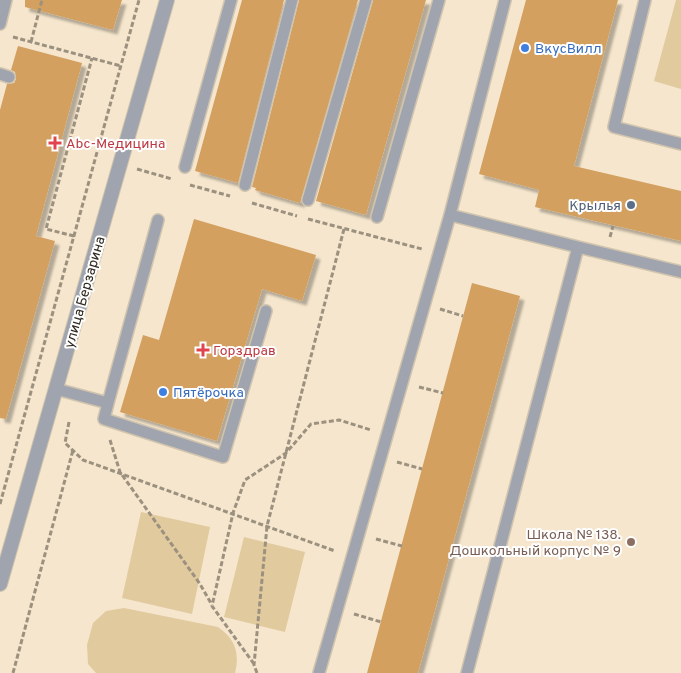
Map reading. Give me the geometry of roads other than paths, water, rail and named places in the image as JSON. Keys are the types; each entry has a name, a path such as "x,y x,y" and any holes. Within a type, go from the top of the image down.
{"street":[{"name":"улица Берзарина","path":"0,584 167,0"}],"lane":[{"path":"0,21 6,0"},
{"path":"185,168 231,0"},
{"path":"245,185 292,0"},
{"path":"308,200 366,0"},
{"path":"377,217 439,0"},
{"path":"319,673 450,215 505,0"},
{"path":"645,0 614,127 681,144"},
{"path":"450,215 681,272"},
{"path":"158,220 104,418 223,457 266,311"},
{"path":"467,673 578,247"},
{"path":"56,389 108,403"}],"place":[{"name":"ВкусВилл","path":"525,48"},
{"name":"Abc-Медицина","path":"55,143"},
{"name":"Крылья","path":"631,205"},
{"name":"Горздрав","path":"203,350"},
{"name":"Пятёрочка","path":"163,392"},
{"name":"Школа № 138. Дошкольный корпус № 9","path":"631,542"}]}
